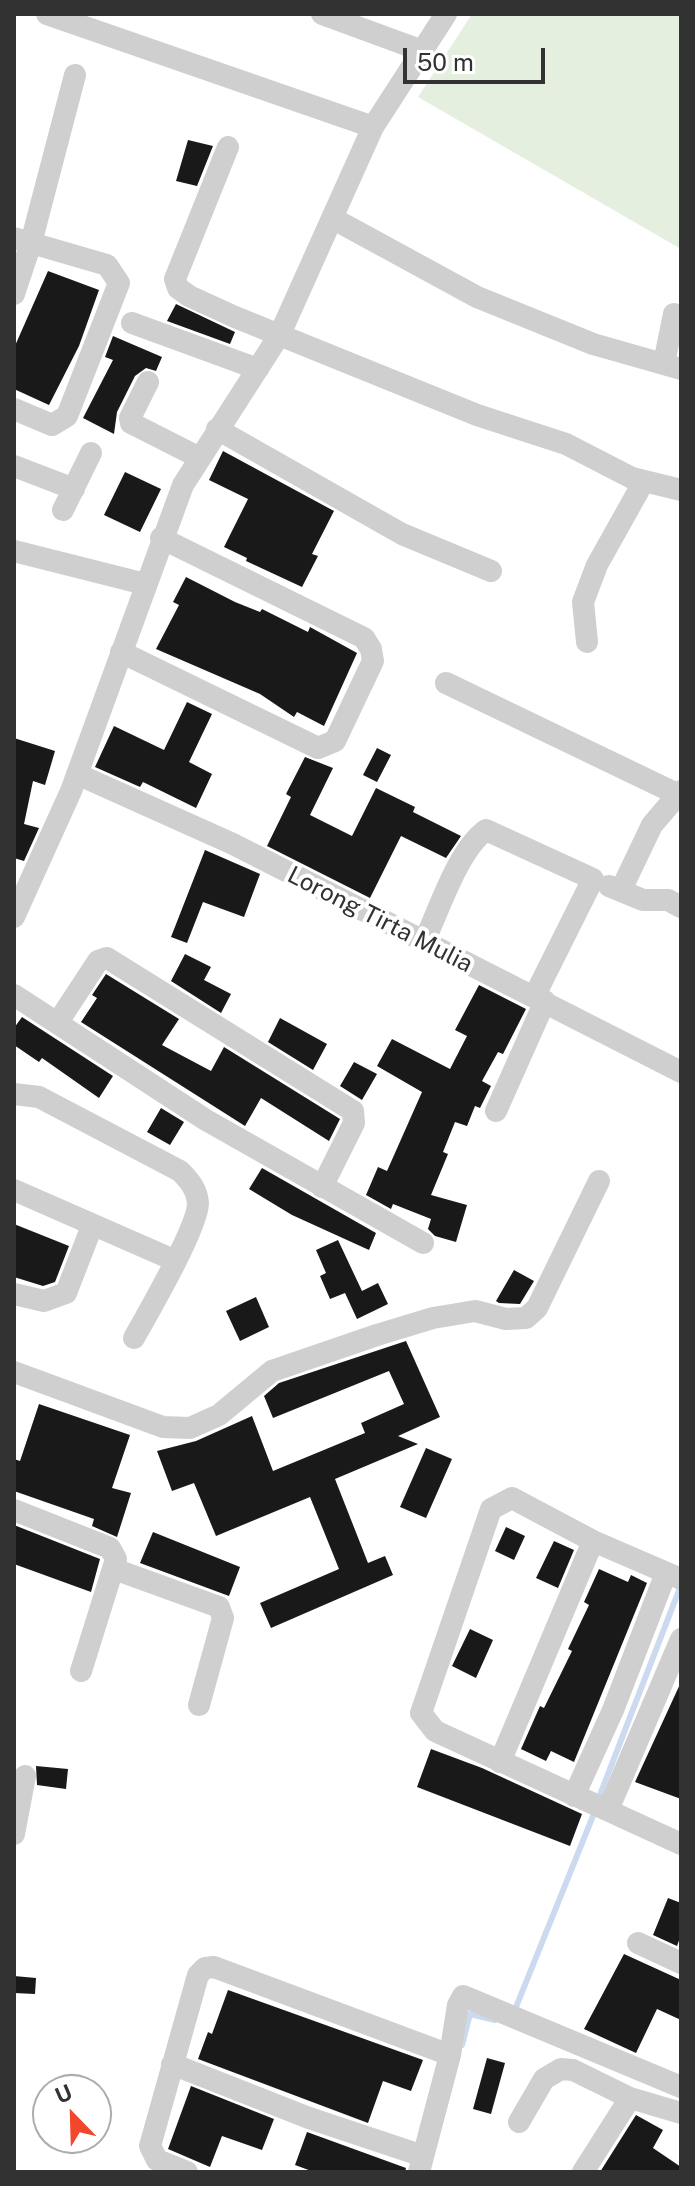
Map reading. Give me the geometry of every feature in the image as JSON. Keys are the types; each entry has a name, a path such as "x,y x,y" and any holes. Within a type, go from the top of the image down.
{"street":[{"path":"47,14 373,127"},
{"path":"322,14 420,50"},
{"path":"14,917 26,897 77,774 161,538 183,485 280,334 373,127 446,14"},
{"path":"14,294 23,240 75,75"},
{"path":"228,147 175,279 176,285 189,296 477,415 566,444 644,481 681,490"},
{"path":"332,218 477,297 593,344 672,366 674,314"},
{"path":"14,409 52,425 67,416 118,285 115,273 107,265 23,240"},
{"path":"132,323 258,369"},
{"path":"148,382 130,418 131,423 200,458"},
{"path":"217,429 402,534 491,571"},
{"path":"63,510 91,453"},
{"path":"14,466 74,489"},
{"path":"587,642 583,602 597,565 644,481"},
{"path":"121,652 318,748 335,741 373,661 364,638 161,538"},
{"path":"14,551 145,584"},
{"path":"446,683 680,794 652,825 621,890"},
{"name":"Lorong Tirta Mulia","path":"77,774 233,844 681,1072"},
{"path":"424,942 463,859 486,830 643,900 668,900 681,907"},
{"path":"496,1111 540,998 593,879"},
{"path":"58,1022 98,961 107,958 327,1094 353,1111 354,1116 322,1187"},
{"path":"14,995 206,1120 423,1243"},
{"path":"14,1094 39,1097 180,1171 193,1185 198,1204 176,1261 134,1338"},
{"path":"14,1372 163,1427 190,1428 219,1415 272,1371 377,1335 433,1318 475,1311 506,1319 526,1318 537,1308 599,1181"},
{"path":"14,1190 176,1261"},
{"path":"14,1294 44,1301 66,1293 92,1226"},
{"path":"577,1798 673,1576 593,1541 512,1498 491,1509 421,1713 435,1731 577,1798 681,1844"},
{"path":"14,1510 110,1548 116,1559 81,1671"},
{"path":"500,1762 593,1541"},
{"path":"114,1569 219,1607 223,1618 199,1705"},
{"path":"606,1810 681,1639"},
{"path":"14,1834 25,1776"},
{"path":"638,1943 681,1963"},
{"path":"187,2172 157,2160 150,2146 198,1975 205,1968 214,1967 450,2055"},
{"path":"172,2064 421,2164 450,2055 460,1999 466,1995 681,2087"},
{"path":"519,2122 544,2079 561,2069 573,2070 630,2098 681,2113"},
{"path":"583,2172 630,2098"}],"green space":[{"path":"472,14 681,14 681,249 418,97"}],"building":[{"path":"188,140 213,146 197,186 176,181"},
{"path":"48,271 99,290 79,346 49,405 14,389 14,348"},
{"path":"176,304 235,332 230,344 167,321"},
{"path":"113,336 162,357 156,371 146,368 135,376 117,412 114,434 83,418 113,360 105,357"},
{"path":"223,451 334,511 312,554 318,556 302,587 246,561 247,558 224,547 248,499 209,480"},
{"path":"125,472 161,489 140,532 104,515"},
{"path":"186,577 235,602 260,612 262,609 308,632 310,627 357,653 324,726 297,712 294,717 260,694 156,649 179,605 173,602"},
{"path":"187,702 212,714 189,762 212,774 196,808 143,782 140,787 95,767 114,726 164,750"},
{"path":"14,738 55,751 45,785 33,781 24,824 39,828 24,861 14,858"},
{"path":"377,748 391,755 377,782 363,775"},
{"path":"305,757 333,768 310,815 352,836 376,788 415,807 413,812 461,836 446,858 401,836 370,898 267,846 291,797 286,794"},
{"path":"205,850 260,874 244,917 203,902 187,943 171,937"},
{"path":"185,954 211,967 204,980 231,994 221,1013 171,981"},
{"path":"106,974 179,1019 162,1045 211,1071 224,1047 340,1119 329,1141 261,1098 245,1126 81,1022 97,998 92,995"},
{"path":"479,985 526,1009 503,1054 498,1052 482,1081 491,1086 480,1108 475,1106 467,1126 455,1122 443,1152 448,1154 431,1195 467,1205 456,1242 435,1236 428,1229 431,1219 393,1204 391,1209 366,1195 378,1167 387,1171 422,1092 377,1066 392,1039 450,1069 467,1036 455,1030"},
{"path":"22,1017 113,1076 99,1098 42,1058 39,1062 14,1045 14,1028"},
{"path":"280,1018 327,1044 313,1070 268,1042"},
{"path":"354,1062 377,1074 362,1100 340,1086"},
{"path":"161,1108 184,1122 170,1145 147,1132"},
{"path":"262,1168 376,1233 369,1250 292,1215 249,1189"},
{"path":"14,1224 69,1246 55,1282 43,1286 14,1277"},
{"path":"338,1240 362,1291 378,1283 388,1304 357,1319 345,1293 330,1299 320,1276 326,1273 316,1250"},
{"path":"514,1270 534,1281 520,1304 499,1303 496,1301"},
{"path":"256,1297 269,1327 240,1341 226,1311"},
{"path":"406,1341 440,1417 398,1436 418,1444 335,1479 368,1563 385,1556 393,1575 271,1628 260,1603 339,1569 310,1497 216,1536 194,1483 172,1491 157,1451 196,1441 252,1416 273,1471 365,1433 361,1423 404,1404 389,1371 273,1418 264,1396 279,1383"},
{"path":"39,1404 130,1435 112,1488 131,1493 117,1537 92,1526 94,1519 14,1491 14,1459 20,1461"},
{"path":"426,1448 452,1459 426,1518 400,1507"},
{"path":"14,1525 100,1559 91,1592 14,1564"},
{"path":"506,1527 525,1536 514,1560 495,1551"},
{"path":"153,1532 240,1567 229,1596 140,1563"},
{"path":"554,1541 574,1550 558,1588 536,1578"},
{"path":"599,1569 628,1582 631,1575 647,1583 574,1762 551,1751 546,1761 521,1749 540,1706 544,1708 572,1651 568,1649 589,1605 584,1602"},
{"path":"470,1629 493,1640 476,1678 452,1666"},
{"path":"681,1682 681,1799 635,1782"},
{"path":"431,1749 482,1768 582,1814 570,1846 417,1787"},
{"path":"36,1766 68,1769 66,1789 37,1785"},
{"path":"668,1898 681,1903 681,1935 677,1946 653,1935"},
{"path":"624,1954 681,1980 681,2020 657,2009 636,2053 584,2029"},
{"path":"14,1976 36,1978 35,1994 14,1993"},
{"path":"228,1990 423,2060 411,2091 383,2081 368,2123 198,2059 208,2032 212,2034"},
{"path":"487,2058 505,2063 491,2114 473,2109"},
{"path":"191,2086 274,2119 262,2150 222,2136 210,2167 168,2149"},
{"path":"636,2115 663,2130 653,2148 681,2167 681,2172 600,2172"},
{"path":"307,2132 406,2168 405,2172 314,2172 295,2165"}],"waterway":[{"path":"598,1800 681,1585"},
{"path":"514,2012 595,1811"},
{"path":"462,2045 470,2014 495,2020"}]}
